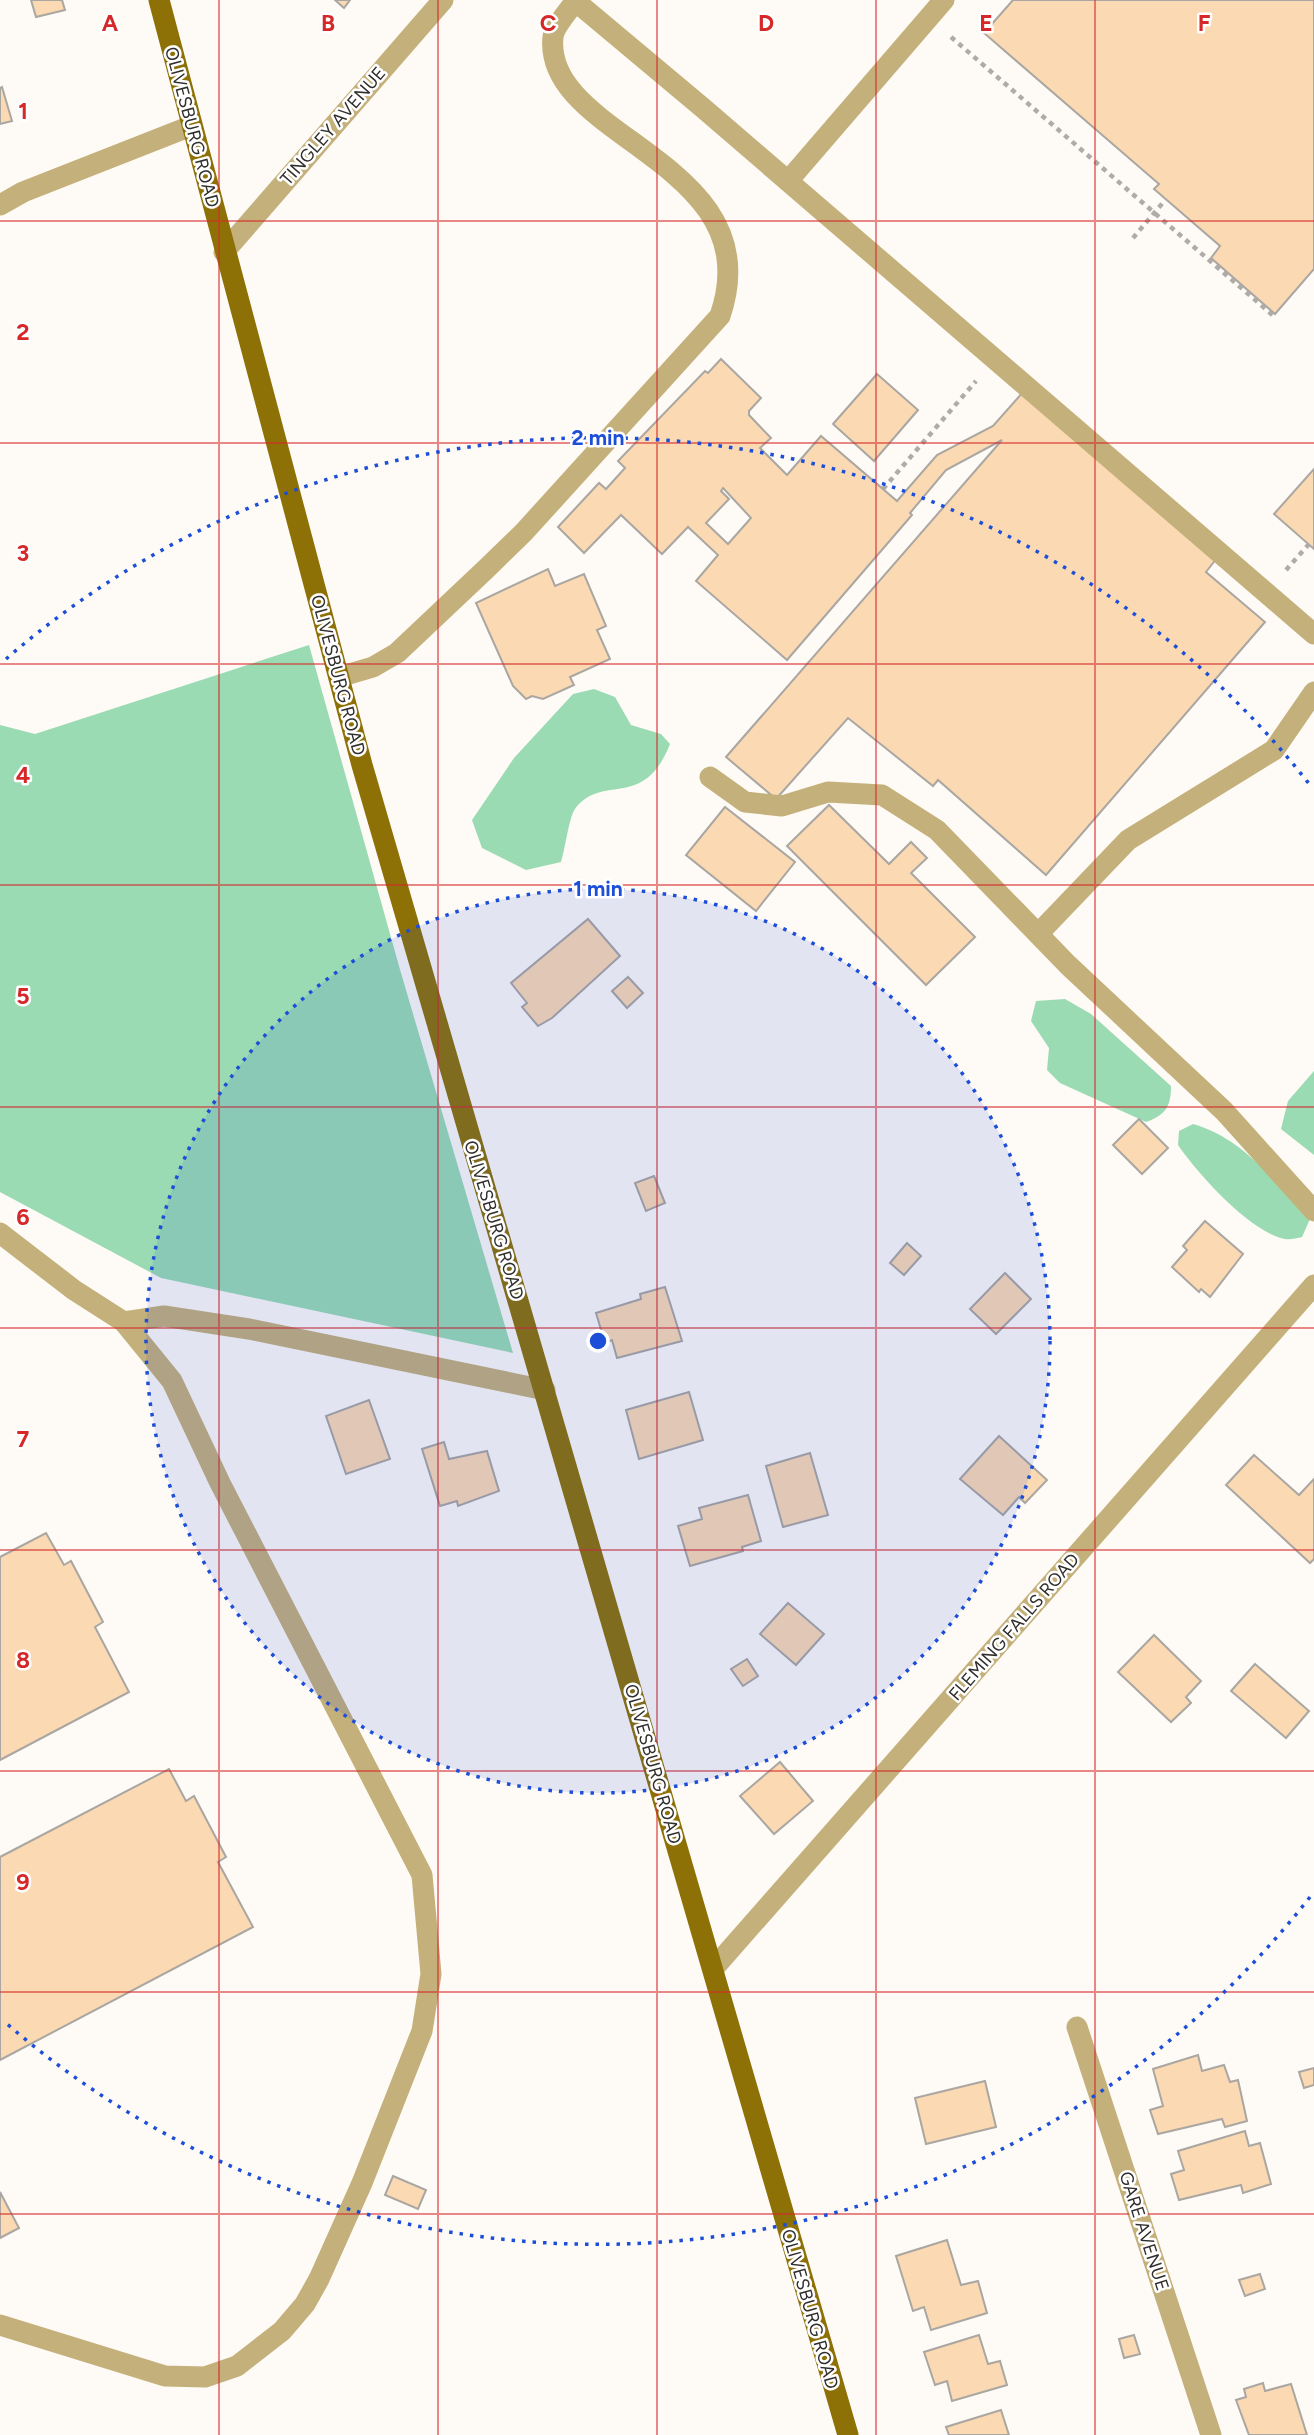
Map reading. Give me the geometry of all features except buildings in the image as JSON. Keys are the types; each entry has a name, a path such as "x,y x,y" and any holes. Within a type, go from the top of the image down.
{"main road":[{"name":"OLIVESBURG ROAD","path":"159,0 339,677 447,1063 545,1390 848,2435"}],"street":[{"name":"TINGLEY AVENUE","path":"224,252 443,0"},
{"path":"788,181 944,0"},
{"path":"339,677 373,667 397,653 524,533 720,316 731,277 724,235 711,214 667,170 585,104 567,83 554,60 552,34 575,1 1314,634"},
{"path":"0,205 23,192 191,126"},
{"path":"1038,934 1129,840 1273,750 1314,692"},
{"path":"710,777 746,802 782,806 828,792 882,795 937,830 1038,934 1224,1111 1314,1211"},
{"path":"0,1233 74,1290 124,1322 172,1381 220,1483 422,1875 430,1947 428,2000 417,2043 362,2183 319,2279 305,2304 282,2331 245,2360 205,2377 165,2376 0,2325"},
{"name":"FLEMING FALLS ROAD","path":"712,1969 1314,1285"},
{"path":"124,1322 164,1316 249,1329 545,1390"},
{"name":"GARE AVENUE","path":"1077,2027 1211,2435"}],"path":[{"path":"943,30 1276,318"},
{"path":"1133,238 1166,199"},
{"path":"883,489 995,359"}],"green space":[{"path":"309,645 401,973 513,1353 161,1278 0,1192 0,725 35,734"},
{"path":"594,689 615,697 631,725 661,734 670,744 659,765 648,778 635,785 586,798 575,809 571,819 561,862 526,870 482,848 472,820 514,758 573,694"},
{"path":"1065,999 1091,1014 1171,1086 1170,1099 1163,1113 1146,1122 1060,1083 1047,1070 1049,1048 1031,1021 1036,1001"},
{"path":"1314,1071 1314,1155 1281,1129 1288,1101"},
{"path":"1193,1124 1243,1150 1271,1176 1310,1219 1302,1237 1287,1239 1257,1226 1211,1185 1178,1145 1179,1131"}]}
